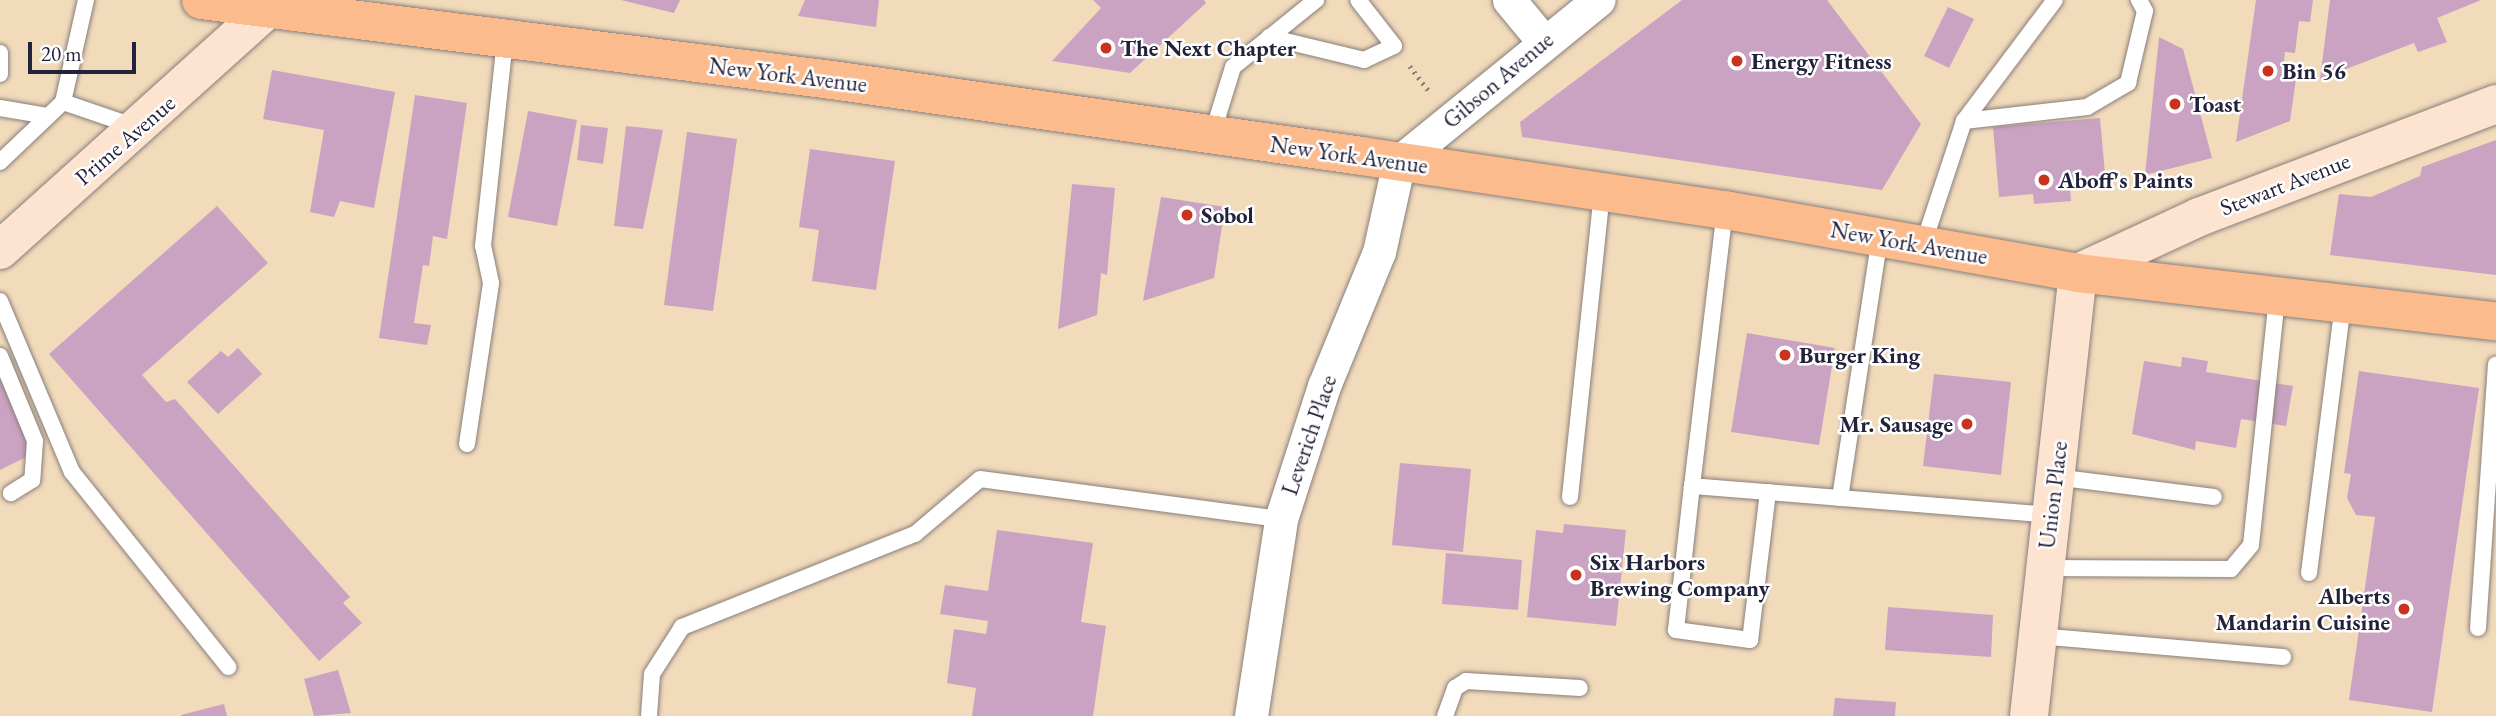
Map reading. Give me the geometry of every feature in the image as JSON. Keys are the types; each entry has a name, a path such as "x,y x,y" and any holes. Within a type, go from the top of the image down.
{"main road":[{"name":"New York Avenue","path":"201,0 275,5 1399,162 1725,210 2078,273 2496,321"}],"street":[{"path":"1509,0 1543,41"},
{"name":"Gibson Avenue","path":"1399,162 1543,41 1598,0"},
{"name":"Prime Avenue","path":"0,250 275,5"},
{"name":"Stewart Avenue","path":"2078,273 2199,217 2496,104"},
{"name":"Leverich Place","path":"1251,716 1281,519 1324,386 1379,252 1399,162"},
{"name":"Union Place","path":"2029,716 2049,515 2078,273"}],"lane":[{"path":"0,162 63,102 86,0"},
{"path":"1212,135 1233,67 1316,0"},
{"path":"1269,37 1364,60 1394,46 1358,0"},
{"path":"1923,246 1964,121 2055,0"},
{"path":"1964,121 2087,107 2128,83 2145,11 2139,0"},
{"path":"467,444 491,283 483,246 506,39"},
{"path":"0,52 0,74"},
{"path":"63,102 138,128"},
{"path":"0,108 48,116"},
{"path":"1570,497 1602,192"},
{"path":"1725,210 1676,630 1750,640 1769,492"},
{"path":"1840,498 1880,238"},
{"path":"2044,568 2231,569 2250,545 2277,296"},
{"path":"0,301 72,472 228,667"},
{"path":"2309,573 2343,303"},
{"path":"0,356 35,440 32,480 10,493"},
{"path":"2478,628 2496,365"},
{"path":"2055,477 2214,497"},
{"path":"649,716 652,674 682,627 915,534 980,479 1281,519"},
{"path":"1692,486 2049,515"},
{"path":"2037,636 2283,657"},
{"path":"1444,716 1455,688 1466,681 1580,688"}],"path":[{"path":"1394,46 1432,96"}],"building":[{"path":"621,0 680,0 674,13"},
{"path":"805,0 879,0 876,27 798,16"},
{"path":"1093,0 1204,0 1206,3 1130,73 1052,61 1101,8"},
{"name":"Energy Fitness","path":"1682,0 1827,0 1921,124 1882,190 1522,137 1520,122"},
{"name":"Bin 56","path":"2256,0 2313,0 2310,22 2299,21 2295,53 2285,52 2283,70 2297,72 2290,121 2236,142"},
{"path":"2330,0 2481,0 2437,18 2447,42 2418,52 2414,43 2320,79"},
{"path":"1948,7 1974,19 1949,68 1924,56"},
{"name":"Toast","path":"2159,37 2183,49 2212,158 2145,175"},
{"path":"272,70 395,92 374,208 340,201 334,217 310,212 324,130 263,119"},
{"path":"415,95 467,103 447,239 433,236 429,266 423,265 414,323 431,325 427,345 379,338"},
{"path":"528,111 577,120 557,226 508,217"},
{"path":"2100,118 2106,185 2070,188 2071,201 2034,204 2033,194 1999,197 1993,127"},
{"path":"581,125 608,128 603,164 577,160"},
{"path":"626,126 663,130 643,229 614,226"},
{"path":"687,132 737,139 713,311 664,305"},
{"path":"2496,140 2496,275 2330,255 2339,194 2371,197 2420,176 2422,167"},
{"path":"810,149 895,161 876,290 812,281 819,230 799,227"},
{"path":"1072,184 1115,188 1107,275 1101,273 1097,315 1058,329"},
{"path":"1161,197 1225,207 1214,278 1143,301"},
{"path":"217,206 268,263 142,375 166,402 175,399 350,597 343,603 362,623 319,661 49,354"},
{"path":"1747,333 1835,348 1819,445 1731,432"},
{"path":"238,348 262,374 218,414 187,382 221,351 228,357"},
{"path":"2182,357 2208,361 2206,372 2293,386 2286,426 2241,419 2236,448 2196,441 2195,450 2132,434 2144,361 2181,367"},
{"name":"Alberts Mandarin Cuisine","path":"2359,371 2479,388 2432,712 2349,700 2375,517 2356,515 2347,498 2351,474 2344,473"},
{"name":"Mr. Sausage","path":"1934,374 2011,382 2001,475 1923,466"},
{"path":"0,376 26,430 26,457 0,470"},
{"path":"1400,463 1471,469 1463,552 1392,545"},
{"name":"Six Harbors Brewing Company","path":"1564,524 1626,530 1616,626 1527,617 1536,530 1563,533"},
{"path":"997,530 1093,543 1081,622 1106,626 1093,716 972,716 976,688 947,683 954,629 986,634 988,621 940,614 945,585 988,591"},
{"path":"1446,553 1522,560 1518,610 1442,604"},
{"path":"1888,607 1993,615 1991,657 1885,650"},
{"path":"338,670 351,713 314,716 304,679"},
{"path":"1835,698 1896,702 1895,716 1833,716"},
{"path":"224,704 227,716 181,716 181,715"}],"place":[{"name":"The Next Chapter","path":"1106,48"},
{"name":"Energy Fitness","path":"1737,61"},
{"name":"Bin 56","path":"2268,71"},
{"name":"Toast","path":"2175,104"},
{"name":"Aboff's Paints","path":"2044,180"},
{"name":"Sobol","path":"1187,215"},
{"name":"Burger King","path":"1785,355"},
{"name":"Mr. Sausage","path":"1967,424"},
{"name":"Six Harbors Brewing Company","path":"1576,575"},
{"name":"Alberts Mandarin Cuisine","path":"2404,609"}]}
